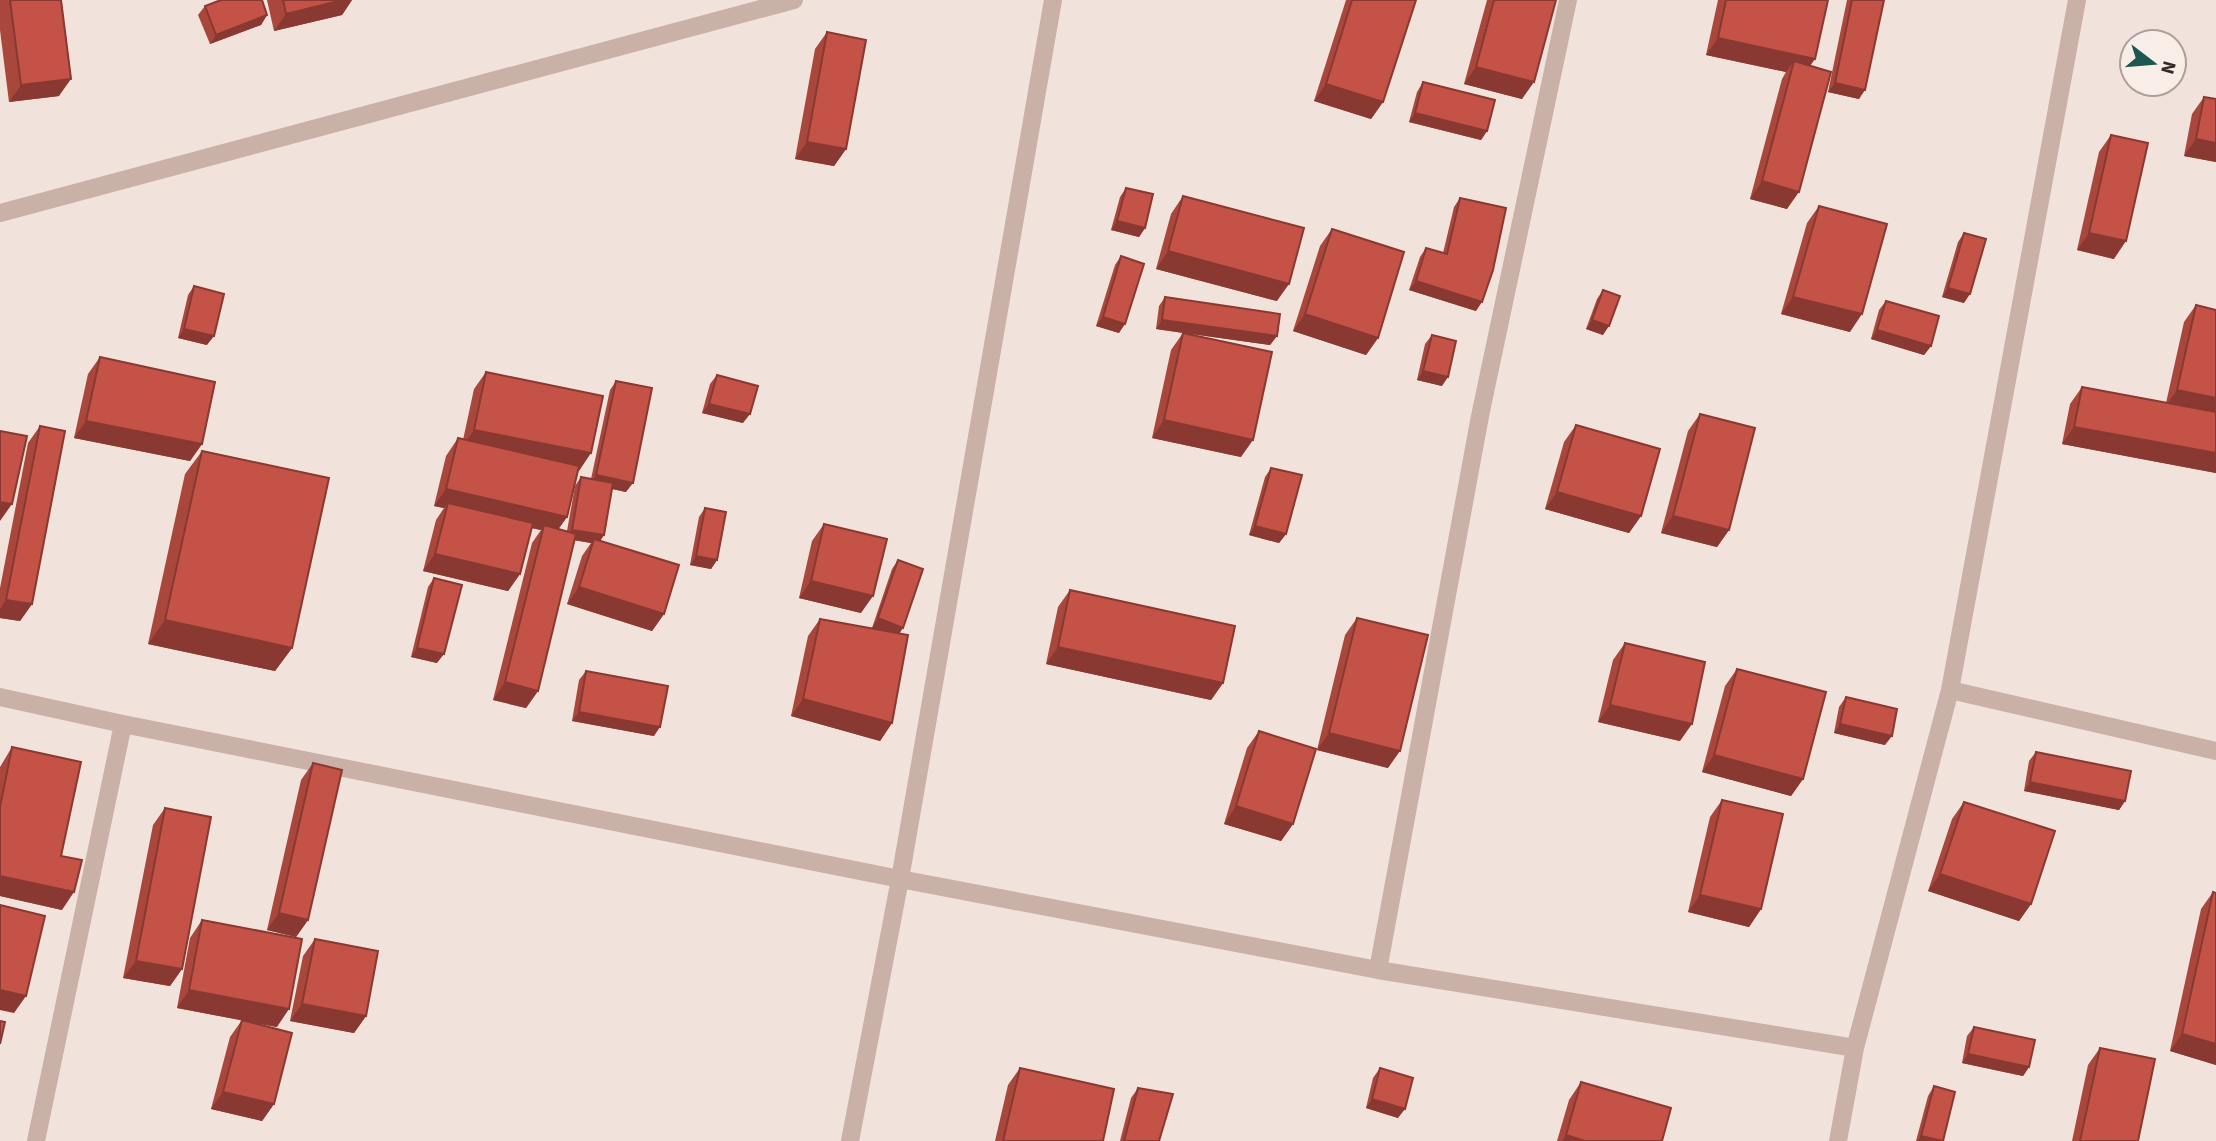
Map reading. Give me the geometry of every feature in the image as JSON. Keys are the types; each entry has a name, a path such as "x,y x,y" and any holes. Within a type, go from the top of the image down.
{"street":[{"path":"0,213 794,0"},
{"path":"850,1141 900,879 1054,0"},
{"path":"1378,970 1480,416 1568,0"},
{"path":"1838,1141 1854,1048 1950,690 2077,0"},
{"path":"1950,690 2216,751"},
{"path":"0,697 900,879 1378,970 1854,1048"},
{"path":"36,1141 123,724"}],"building":[{"path":"10,0 61,0 71,79 21,85"},
{"path":"221,0 262,0 267,15 216,35 205,6"},
{"path":"283,0 343,0 286,14"},
{"path":"1352,0 1416,0 1383,102 1326,84"},
{"path":"1494,0 1556,0 1534,82 1476,67"},
{"path":"1726,0 1828,0 1815,59 1718,38"},
{"path":"1852,0 1884,0 1865,90 1835,83"},
{"path":"827,32 866,40 846,149 807,142"},
{"path":"1794,61 1831,72 1799,192 1762,181"},
{"path":"1423,82 1495,100 1487,131 1415,113"},
{"path":"2204,97 2216,99 2216,143 2196,139"},
{"path":"2111,135 2148,143 2126,241 2089,233"},
{"path":"1126,188 1153,194 1145,228 1117,221"},
{"path":"1183,196 1304,228 1289,284 1168,251"},
{"path":"1460,198 1506,208 1493,270 1482,302 1416,281 1426,248 1447,254"},
{"path":"1819,206 1887,224 1862,314 1793,297"},
{"path":"1332,229 1404,252 1378,338 1305,314"},
{"path":"1964,233 1986,239 1970,294 1948,288"},
{"path":"1121,256 1144,264 1125,324 1103,317"},
{"path":"194,286 224,294 214,336 184,329"},
{"path":"1603,290 1620,296 1609,326 1592,320"},
{"path":"1165,297 1280,314 1277,336 1162,320"},
{"path":"1886,301 1939,316 1931,346 1877,330"},
{"path":"2196,305 2216,310 2216,398 2177,390"},
{"path":"1183,333 1272,352 1253,440 1164,420"},
{"path":"1432,335 1456,341 1448,377 1423,371"},
{"path":"100,357 215,382 202,444 86,421"},
{"path":"486,372 603,396 591,453 474,430"},
{"path":"717,375 758,386 750,414 709,404"},
{"path":"616,381 652,388 633,483 596,475"},
{"path":"2082,387 2216,412 2216,453 2074,427"},
{"path":"1700,414 1755,428 1729,530 1673,516"},
{"path":"1576,425 1660,449 1641,516 1557,492"},
{"path":"40,426 65,431 32,604 6,600"},
{"path":"0,431 27,436 12,504 0,502"},
{"path":"458,438 579,466 567,517 446,489"},
{"path":"202,451 329,478 292,648 165,620"},
{"path":"1271,468 1302,475 1286,534 1255,526"},
{"path":"581,477 613,483 604,535 572,530"},
{"path":"448,503 533,523 520,574 435,554"},
{"path":"705,508 726,512 717,560 696,556"},
{"path":"824,524 887,539 873,596 811,581"},
{"path":"544,525 576,534 538,691 505,682"},
{"path":"594,539 679,565 664,614 579,587"},
{"path":"898,560 923,569 903,628 878,618"},
{"path":"434,578 462,585 444,654 417,648"},
{"path":"1070,590 1235,626 1223,683 1058,647"},
{"path":"1357,618 1428,635 1400,751 1329,733"},
{"path":"820,619 908,635 892,723 803,699"},
{"path":"1625,643 1705,662 1692,724 1610,705"},
{"path":"1737,669 1826,692 1803,779 1714,755"},
{"path":"586,671 668,686 660,727 579,712"},
{"path":"1846,697 1897,709 1892,736 1840,724"},
{"path":"1259,731 1316,749 1293,824 1236,806"},
{"path":"12,747 81,762 61,856 82,860 74,892 0,876 0,807"},
{"path":"2036,752 2131,771 2125,801 2030,782"},
{"path":"313,763 342,770 308,920 279,913"},
{"path":"1722,800 1783,814 1761,909 1700,895"},
{"path":"1964,802 2055,831 2031,904 1940,874"},
{"path":"165,808 211,817 182,969 136,961"},
{"path":"2213,892 2216,893 2216,1044 2182,1034"},
{"path":"0,905 45,916 26,996 0,990"},
{"path":"202,920 302,939 289,1009 189,990"},
{"path":"315,939 378,951 366,1016 302,1004"},
{"path":"242,1020 292,1033 274,1104 223,1092"},
{"path":"0,1021 5,1022 0,1044"},
{"path":"1974,1027 2035,1040 2029,1067 1968,1054"},
{"path":"2100,1048 2155,1059 2138,1141 2080,1141"},
{"path":"1020,1068 1114,1089 1103,1141 1003,1141"},
{"path":"1380,1068 1413,1078 1405,1109 1372,1099"},
{"path":"1581,1082 1671,1108 1662,1141 1585,1141 1566,1135"},
{"path":"1934,1086 1955,1092 1943,1141 1921,1136"},
{"path":"1138,1088 1173,1094 1159,1141 1124,1141"}]}
